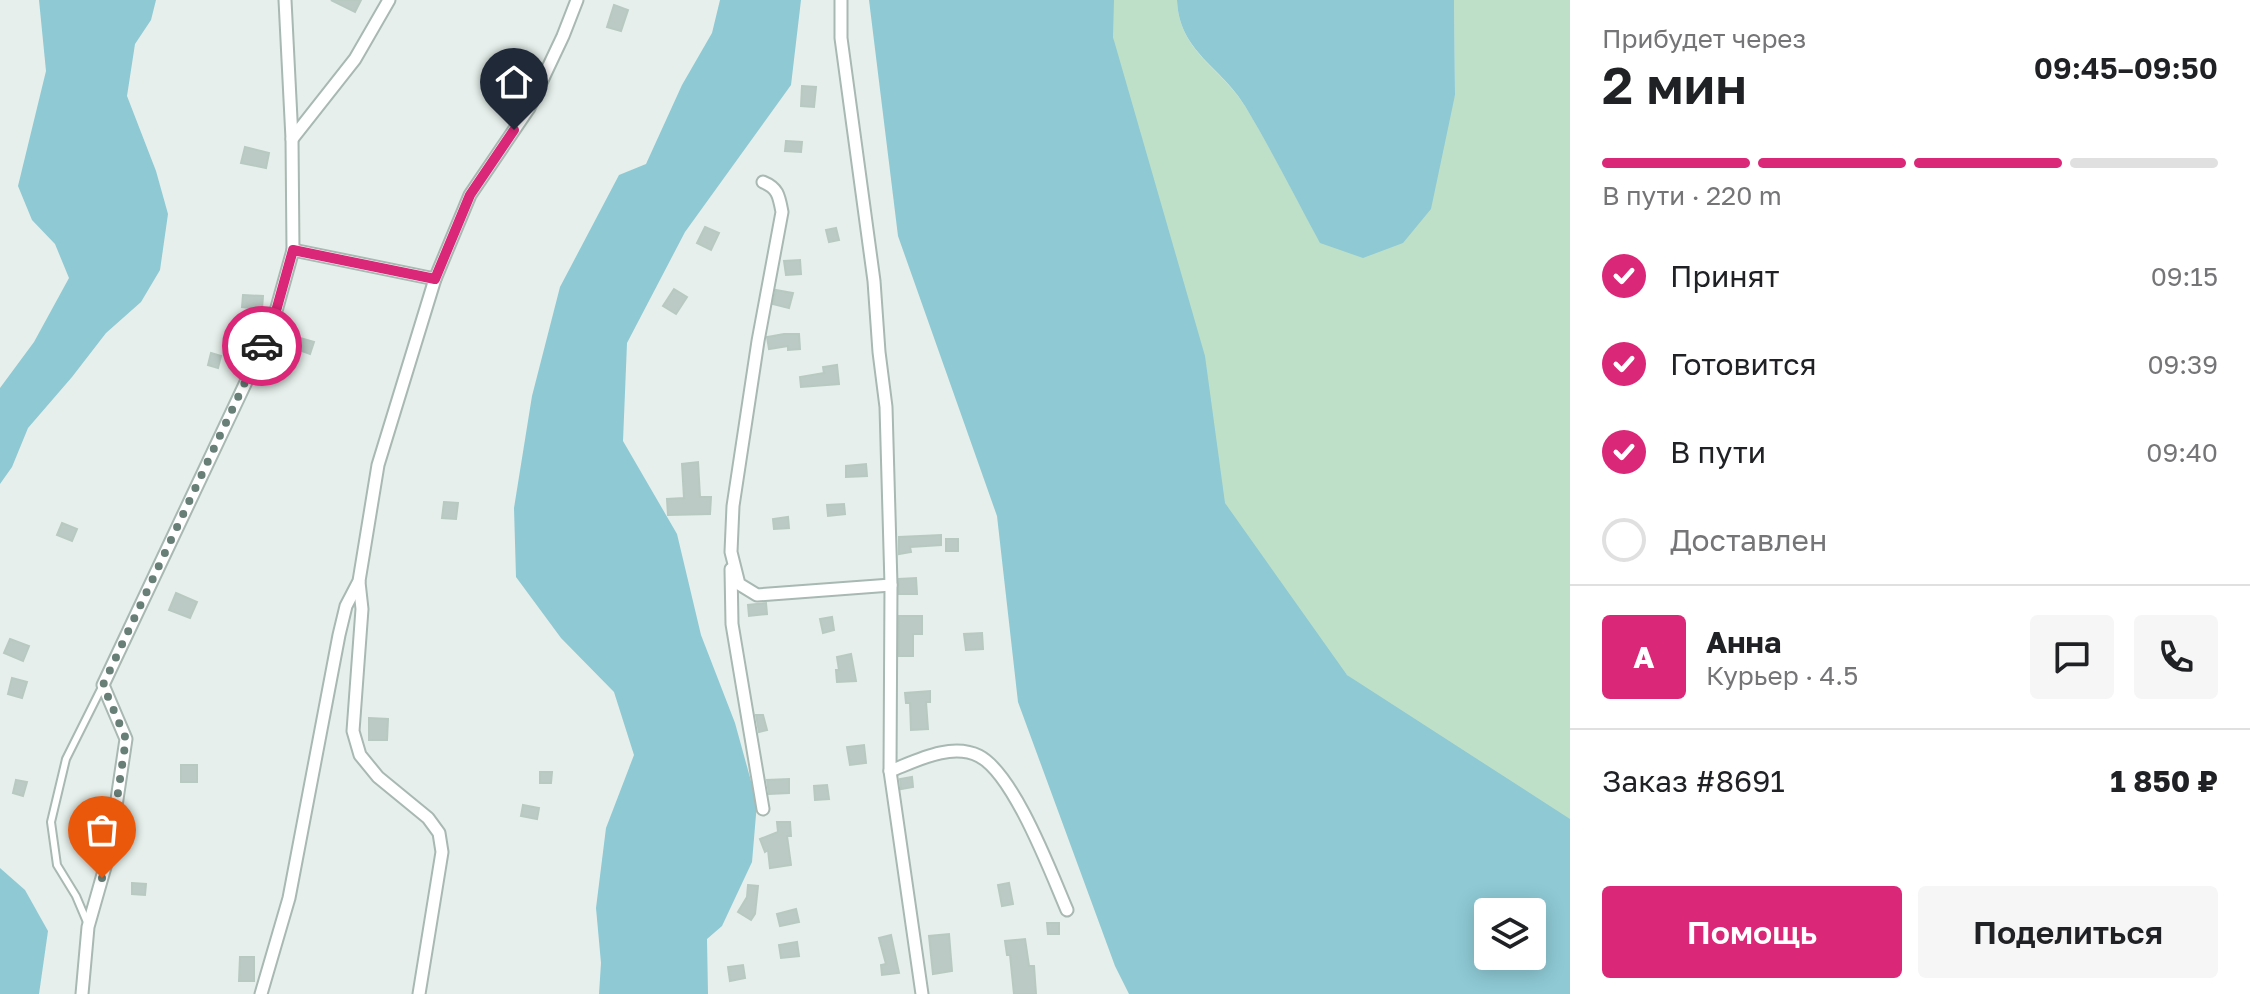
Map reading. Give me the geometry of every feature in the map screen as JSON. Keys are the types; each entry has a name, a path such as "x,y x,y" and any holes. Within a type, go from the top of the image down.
{"street":[{"path":"82,994 88,927 109,853 126,739 103,685 271,329 293,250 292,139 285,0"},
{"path":"292,139 355,59 389,0"},
{"path":"419,994 442,852 439,833 428,818 378,777 360,755 353,731 362,609 359,581 378,465 435,279 470,195 529,108 577,0"},
{"path":"841,0 841,38 874,281 886,407 891,585 890,771 922,994"},
{"path":"763,182 774,186 782,212 735,491 731,552 732,624 763,809"},
{"path":"293,250 435,279"},
{"path":"731,552 739,584 757,595 891,585"},
{"path":"261,994 289,898 346,606 359,581"},
{"path":"890,771 933,754 959,752 979,756 994,770 1026,815 1067,910"}],"lane":[{"path":"88,927 76,896 57,865 51,822 66,759 103,685"}],"green space":[{"path":"1113,0 1177,0 1185,33 1245,106 1320,242 1453,100 1454,0 1570,0 1570,845 1347,675 1214,562 1113,37"}],"water":[{"path":"39,0 156,0 151,20 135,44 127,96 156,171 168,214 160,270 141,302 106,333 28,428 12,467 0,484 0,388 34,342 69,278 55,244 32,220 18,186 46,71"},
{"path":"720,0 801,0 791,85 685,232 627,343 623,441 677,534 701,635 735,723 757,803 752,862 722,926 707,939 708,994 599,994 601,963 596,908 606,828 634,755 614,692 561,638 516,577 514,508 532,396 560,287 619,175 646,164 682,85 712,33"},
{"path":"869,0 1114,0 1113,37 1205,356 1225,503 1347,675 1570,819 1570,994 1129,994 1115,966 1018,702 997,516 898,236"},
{"path":"1177,0 1454,0 1455,95 1431,209 1403,243 1363,258 1320,243 1236,92 1203,58 1185,33"},
{"path":"0,868 25,890 48,931 39,994 0,994"}],"building":[{"path":"331,0 361,0 355,12"},
{"path":"614,5 628,10 621,31 607,27"},
{"path":"802,86 816,87 814,107 801,106"},
{"path":"786,141 802,142 801,152 785,151"},
{"path":"245,147 269,153 266,168 241,163"},
{"path":"705,227 719,233 711,250 697,243"},
{"path":"836,228 839,240 829,242 826,230"},
{"path":"800,260 801,274 786,275 784,261"},
{"path":"674,289 687,297 676,314 663,306"},
{"path":"776,290 793,293 789,308 773,304"},
{"path":"243,295 263,296 262,309 242,307"},
{"path":"799,334 800,349 788,350 788,346 769,349 767,337"},
{"path":"300,338 314,342 310,354 296,349"},
{"path":"211,353 221,356 218,368 208,365"},
{"path":"837,365 839,384 801,387 800,377 824,373 823,367"},
{"path":"698,462 700,497 711,497 710,514 668,515 667,499 684,498 682,464"},
{"path":"866,464 867,476 846,477 846,466"},
{"path":"444,502 458,503 456,519 442,518"},
{"path":"844,504 845,514 828,516 827,505"},
{"path":"788,517 789,528 774,529 773,519"},
{"path":"62,523 77,529 72,541 57,535"},
{"path":"941,535 941,545 910,547 911,552 899,554 899,537"},
{"path":"946,539 958,539 958,551 946,551"},
{"path":"916,578 917,594 899,594 899,579"},
{"path":"176,593 197,602 190,618 169,610"},
{"path":"766,603 767,614 749,616 748,605"},
{"path":"899,616 922,616 922,634 913,634 913,656 899,656"},
{"path":"832,617 834,630 823,633 820,619"},
{"path":"982,633 983,649 966,650 964,634"},
{"path":"10,639 29,646 23,661 4,653"},
{"path":"851,654 856,681 837,682 837,657"},
{"path":"12,678 27,682 22,698 8,694"},
{"path":"930,691 930,702 926,702 928,729 911,730 910,703 906,703 905,693"},
{"path":"756,715 763,715 767,730 759,732"},
{"path":"369,718 388,719 387,740 369,740"},
{"path":"864,745 866,763 850,765 847,747"},
{"path":"181,765 197,765 197,782 181,782"},
{"path":"540,772 552,772 551,783 540,783"},
{"path":"912,777 913,787 901,789 900,779"},
{"path":"789,779 789,793 769,794 767,780"},
{"path":"16,780 27,782 23,796 13,793"},
{"path":"827,785 829,799 815,800 814,786"},
{"path":"523,805 539,808 537,819 521,816"},
{"path":"777,822 790,822 791,836 787,836 791,865 770,868 768,850 765,852 760,839 778,832"},
{"path":"132,883 146,884 145,895 132,894"},
{"path":"1009,883 1013,904 1002,906 998,885"},
{"path":"748,885 758,886 755,914 751,920 738,912 747,897"},
{"path":"796,909 799,922 780,926 777,914"},
{"path":"1047,923 1059,923 1059,934 1048,934"},
{"path":"949,934 952,971 933,974 929,936"},
{"path":"891,935 899,973 882,975 881,965 886,964 879,938"},
{"path":"1025,939 1029,966 1034,966 1036,994 1014,994 1010,955 1007,955 1005,941"},
{"path":"797,942 799,956 781,958 779,945"},
{"path":"240,957 254,957 254,981 239,981"},
{"path":"743,965 745,978 730,981 728,967"}],"way so far":[{"path":"102,878 109,853 126,739 103,685 262,346"}],"route":[{"path":"262,346 271,329 293,250 435,279 470,195 514,130"}]}
